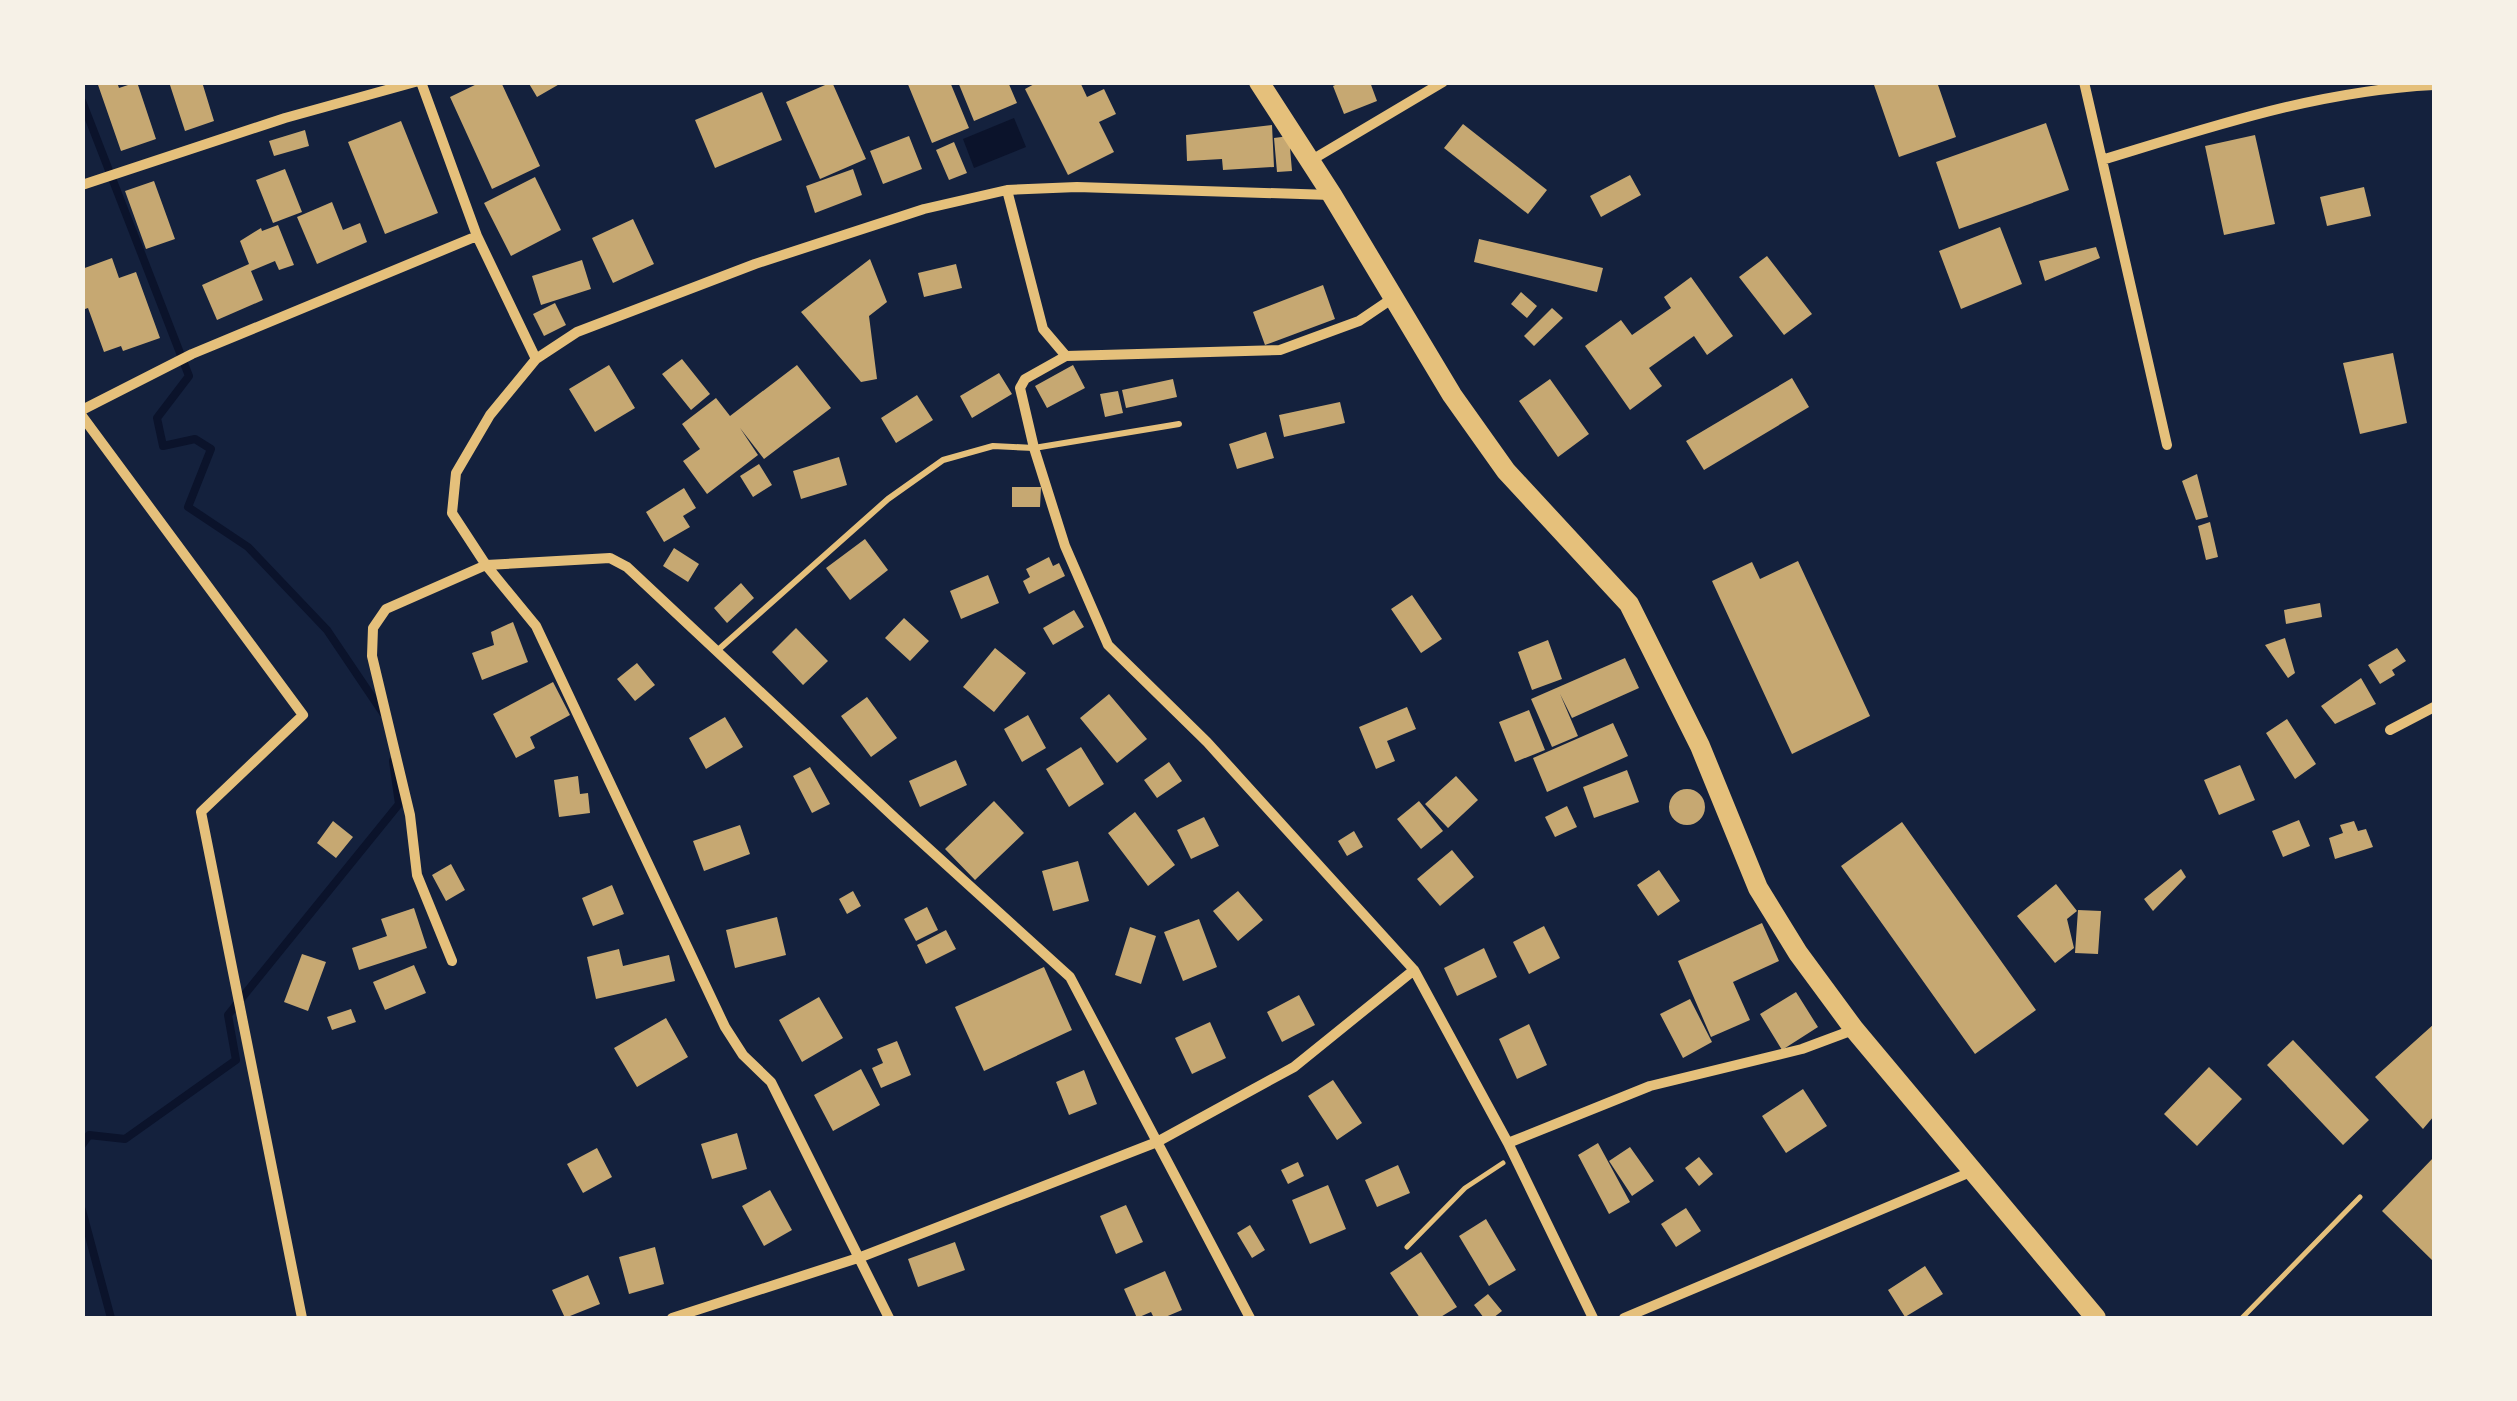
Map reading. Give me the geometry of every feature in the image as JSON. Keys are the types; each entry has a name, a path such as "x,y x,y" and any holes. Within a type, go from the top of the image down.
{"main road":[{"path":"1260,82 1452,395 1506,470 1629,604 1700,746 1758,888 1798,953 1854,1029 2096,1318"}],"street":[{"path":"82,185 284,118 418,82 477,236 536,359"},
{"path":"1310,162 1442,82"},
{"path":"2084,82 2167,444"},
{"path":"2102,160 2269,108 2324,96 2434,86"},
{"path":"889,1318 771,1082 743,1055 725,1027 536,626 486,566 452,513 456,473 490,416 536,359 578,332 754,264 924,209 1007,190 1077,187 1332,195"},
{"path":"1007,190 1043,329 1066,356"},
{"path":"302,1318 201,812 304,715 82,413 169,364 477,236"},
{"path":"1393,298 1359,321 1280,350 1066,356 1025,379 1020,388 1064,546 1108,645 1207,742 1414,970 1508,1142 1594,1318"},
{"path":"452,961 418,875 410,815 372,656 373,628 386,609 486,566 610,558 627,567 1070,977 1250,1318"},
{"path":"2390,730 2434,707"},
{"path":"672,1318 861,1257 1157,1142 1294,1067 1414,970"},
{"path":"1508,1142 1650,1086 1802,1049 1854,1029"},
{"path":"1624,1318 1973,1171"}],"lane":[{"path":"718,650 888,499 943,460 994,446 1034,448 1179,424"}],"path":[{"path":"1407,1247 1465,1188 1514,1156"},
{"path":"2242,1318 2360,1197"}],"water":[{"path":"1014,118 1026,147 974,168 963,139"}],"building":[{"path":"97,82 117,82 119,88 137,82 156,139 121,151"},
{"path":"169,82 202,82 214,121 185,131"},
{"path":"481,82 501,82 540,166 492,189 450,97"},
{"path":"528,82 563,82 537,97"},
{"path":"832,82 866,159 820,179 786,102"},
{"path":"907,82 950,82 969,128 932,143"},
{"path":"958,82 1008,82 1017,103 974,121"},
{"path":"1038,82 1080,82 1087,97 1104,89 1116,114 1099,122 1114,152 1068,175 1025,89"},
{"path":"1342,82 1370,82 1377,101 1344,114 1333,86"},
{"path":"1873,82 1937,82 1956,137 1899,157"},
{"path":"762,92 782,140 715,168 695,120"},
{"path":"401,121 438,213 385,234 348,142"},
{"path":"2046,123 2069,190 1959,229 1936,162"},
{"path":"1463,124 1547,190 1528,214 1444,148"},
{"path":"1272,125 1274,167 1223,170 1222,159 1187,161 1186,135"},
{"path":"305,130 309,146 274,156 269,141"},
{"path":"2255,135 2275,224 2224,235 2205,146"},
{"path":"909,136 922,169 883,184 870,151"},
{"path":"1289,136 1292,171 1277,172 1274,138"},
{"path":"954,142 967,173 949,180 936,150"},
{"path":"285,169 302,212 273,223 256,180"},
{"path":"853,169 862,195 815,213 806,186"},
{"path":"1630,175 1641,195 1601,217 1590,196"},
{"path":"535,177 561,230 511,256 484,203"},
{"path":"154,181 175,239 146,249 125,191"},
{"path":"2364,187 2371,216 2327,226 2320,197"},
{"path":"332,202 343,230 360,223 367,242 317,264 297,217"},
{"path":"633,219 654,264 613,283 592,238"},
{"path":"278,225 294,265 279,270 275,261 251,271 263,300 217,320 202,285 249,264 240,241 261,228 262,231"},
{"path":"2000,227 2022,284 1961,309 1939,251"},
{"path":"1479,239 1603,268 1597,292 1474,262"},
{"path":"2096,247 2100,258 2045,281 2039,261"},
{"path":"1767,256 1812,314 1784,335 1739,277"},
{"path":"112,258 119,278 136,272 160,338 123,351 121,346 104,352 88,308 82,310 82,269"},
{"path":"870,259 887,302 869,316 877,379 861,382 801,312"},
{"path":"582,260 591,289 541,305 532,276"},
{"path":"956,264 962,288 924,297 918,273"},
{"path":"1691,277 1733,336 1707,355 1694,336 1649,368 1662,386 1630,410 1585,346 1621,320 1632,335 1671,308 1664,297"},
{"path":"1323,285 1335,319 1265,345 1253,312"},
{"path":"1521,292 1537,306 1527,318 1511,304"},
{"path":"555,303 566,325 544,336 533,314"},
{"path":"1552,308 1563,318 1534,346 1524,336"},
{"path":"2393,353 2407,423 2360,434 2343,363"},
{"path":"682,359 710,394 691,410 662,374"},
{"path":"609,365 635,408 595,432 569,389"},
{"path":"797,365 831,408 764,459 740,428 758,455 707,494 683,461 700,449 682,424 716,398 730,416"},
{"path":"1073,365 1085,388 1047,408 1035,386"},
{"path":"999,373 1012,394 972,418 960,396"},
{"path":"1792,378 1809,407 1704,470 1686,441"},
{"path":"1173,379 1177,397 1126,408 1122,390"},
{"path":"1550,379 1589,434 1558,457 1519,401"},
{"path":"1118,391 1123,413 1105,417 1100,394"},
{"path":"917,395 933,420 896,443 881,418"},
{"path":"1340,402 1345,423 1284,437 1279,415"},
{"path":"1266,432 1274,458 1237,469 1229,444"},
{"path":"839,457 847,485 801,499 793,471"},
{"path":"759,464 772,485 753,497 740,476"},
{"path":"2197,474 2208,517 2196,520 2182,481"},
{"path":"1012,487 1041,487 1040,507 1012,507"},
{"path":"684,488 696,508 683,516 690,527 664,542 646,512"},
{"path":"2210,522 2218,557 2206,560 2198,526"},
{"path":"865,539 888,570 850,600 826,568"},
{"path":"674,548 699,564 688,582 663,566"},
{"path":"1049,557 1053,566 1059,563 1065,576 1029,594 1023,581 1030,577 1026,569"},
{"path":"1798,561 1870,716 1792,754 1712,581 1752,562 1760,579"},
{"path":"988,575 999,603 961,619 950,591"},
{"path":"741,583 754,598 727,623 714,608"},
{"path":"1412,595 1442,639 1421,653 1391,609"},
{"path":"2320,603 2322,617 2286,624 2284,610"},
{"path":"1074,610 1084,627 1053,645 1043,628"},
{"path":"904,618 929,641 910,661 885,638"},
{"path":"513,622 528,662 482,680 472,653 494,645 491,632"},
{"path":"796,628 828,661 803,685 772,652"},
{"path":"2285,638 2295,673 2288,678 2265,645"},
{"path":"1548,640 1562,679 1532,690 1518,652"},
{"path":"995,648 1026,673 994,712 963,687"},
{"path":"2397,648 2406,661 2392,670 2395,675 2380,684 2368,665"},
{"path":"1625,658 1639,688 1572,718 1560,694 1578,736 1552,747 1531,699"},
{"path":"637,663 655,685 635,701 617,679"},
{"path":"2361,678 2376,704 2335,724 2321,706"},
{"path":"553,682 570,715 530,737 535,748 516,758 493,714"},
{"path":"1109,694 1147,739 1117,763 1080,718"},
{"path":"867,697 897,738 871,757 841,716"},
{"path":"1407,707 1416,729 1387,741 1395,761 1376,769 1359,727"},
{"path":"1529,710 1545,750 1515,762 1499,722"},
{"path":"1028,715 1046,748 1022,762 1004,729"},
{"path":"725,717 743,747 706,769 689,738"},
{"path":"2287,719 2316,764 2295,779 2266,733"},
{"path":"1613,723 1628,756 1547,792 1533,758"},
{"path":"1081,747 1104,784 1069,807 1046,769"},
{"path":"956,760 967,785 920,807 909,781"},
{"path":"1169,762 1182,781 1157,798 1144,780"},
{"path":"2240,765 2255,800 2219,815 2204,780"},
{"path":"810,767 830,804 812,813 793,776"},
{"path":"1627,770 1639,802 1594,818 1583,787"},
{"path":"578,776 580,794 588,793 590,813 559,817 554,780"},
{"path":"1456,776 1478,800 1448,828 1425,804"},
{"path":"1687,789 1700,794 1705,807 1700,820 1687,825 1674,820 1669,807 1674,794"},
{"path":"994,801 1024,833 975,880 945,849"},
{"path":"1419,801 1443,831 1421,849 1397,819"},
{"path":"1567,806 1577,827 1555,837 1545,817"},
{"path":"1135,812 1175,865 1148,886 1108,833"},
{"path":"1204,817 1219,846 1191,859 1177,830"},
{"path":"2299,820 2310,846 2283,857 2272,831"},
{"path":"333,821 353,837 336,858 317,843"},
{"path":"2354,821 2358,831 2366,829 2373,847 2335,859 2329,838 2343,833 2340,825"},
{"path":"1902,822 2036,1010 1975,1054 1841,866"},
{"path":"740,825 750,854 704,871 693,841"},
{"path":"1354,831 1363,847 1347,856 1338,841"},
{"path":"1452,850 1474,877 1440,906 1417,879"},
{"path":"1078,861 1089,901 1053,911 1042,871"},
{"path":"451,864 465,890 446,901 432,875"},
{"path":"2181,869 2186,877 2153,911 2144,899"},
{"path":"1659,870 1680,901 1658,916 1637,885"},
{"path":"2056,884 2077,911 2067,919 2074,948 2055,963 2017,916"},
{"path":"612,885 624,914 593,926 582,898"},
{"path":"853,891 861,906 847,914 839,899"},
{"path":"1238,891 1263,920 1238,941 1213,911"},
{"path":"927,907 938,930 916,941 904,919"},
{"path":"414,908 427,948 359,970 352,948 387,936 381,919"},
{"path":"2078,910 2101,911 2098,954 2075,953"},
{"path":"777,917 786,955 735,968 726,930"},
{"path":"1199,919 1217,967 1183,981 1164,932"},
{"path":"1762,923 1779,961 1733,982 1750,1020 1711,1037 1678,961"},
{"path":"1544,926 1560,958 1529,974 1513,942"},
{"path":"1130,927 1156,936 1141,984 1115,975"},
{"path":"946,930 956,949 926,964 917,945"},
{"path":"1484,948 1497,977 1457,996 1444,968"},
{"path":"619,949 623,966 669,955 675,981 596,999 587,957"},
{"path":"302,954 326,962 308,1011 284,1002"},
{"path":"414,965 426,993 385,1010 373,982"},
{"path":"1044,967 1072,1030 984,1071 955,1007"},
{"path":"1796,992 1818,1027 1782,1050 1760,1014"},
{"path":"1299,995 1315,1025 1282,1042 1267,1012"},
{"path":"819,997 843,1038 802,1062 779,1020"},
{"path":"1690,999 1712,1042 1683,1058 1660,1014"},
{"path":"351,1009 356,1022 332,1030 327,1017"},
{"path":"666,1018 688,1057 637,1087 614,1048"},
{"path":"1210,1022 1226,1058 1192,1074 1175,1038"},
{"path":"1529,1024 1547,1065 1517,1079 1499,1039"},
{"path":"2434,1024 2434,1116 2423,1129 2375,1077"},
{"path":"2293,1040 2369,1120 2343,1145 2267,1065"},
{"path":"897,1041 911,1075 881,1088 872,1068 883,1063 877,1049"},
{"path":"2209,1067 2242,1099 2197,1146 2164,1114"},
{"path":"861,1069 880,1105 833,1131 814,1095"},
{"path":"1084,1070 1097,1104 1069,1115 1056,1082"},
{"path":"1333,1080 1362,1123 1337,1140 1308,1096"},
{"path":"1803,1089 1827,1126 1786,1153 1762,1116"},
{"path":"737,1133 747,1169 712,1179 701,1144"},
{"path":"1598,1143 1630,1202 1609,1214 1578,1155"},
{"path":"1630,1147 1654,1181 1632,1196 1609,1161"},
{"path":"597,1148 612,1177 583,1193 567,1164"},
{"path":"1699,1157 1713,1174 1699,1186 1685,1168"},
{"path":"2434,1157 2434,1262 2382,1211"},
{"path":"1298,1162 1304,1176 1288,1184 1281,1170"},
{"path":"1398,1165 1410,1193 1377,1207 1365,1180"},
{"path":"1328,1185 1346,1229 1310,1244 1292,1200"},
{"path":"770,1190 792,1230 764,1246 742,1206"},
{"path":"1126,1205 1143,1242 1116,1254 1100,1216"},
{"path":"1686,1208 1701,1231 1676,1247 1661,1224"},
{"path":"1486,1219 1516,1270 1489,1286 1459,1236"},
{"path":"1250,1225 1265,1250 1252,1258 1237,1233"},
{"path":"955,1242 965,1270 918,1287 908,1259"},
{"path":"655,1247 664,1284 629,1294 619,1257"},
{"path":"1421,1252 1457,1307 1439,1318 1420,1318 1390,1273"},
{"path":"1925,1266 1943,1294 1905,1317 1888,1290"},
{"path":"1165,1271 1182,1310 1163,1318 1154,1318 1151,1312 1137,1318 1124,1289"},
{"path":"588,1275 600,1304 565,1318 552,1290"},
{"path":"1488,1294 1502,1311 1493,1318 1484,1318 1474,1305"}],"waterway":[{"path":"82,101 189,376 157,418 163,446 195,439 211,449 188,507 248,547 327,630 383,713"},
{"path":"82,1145 89,1135 125,1139 236,1060 228,1015 399,804 393,761"},
{"path":"82,1210 111,1318"}]}
